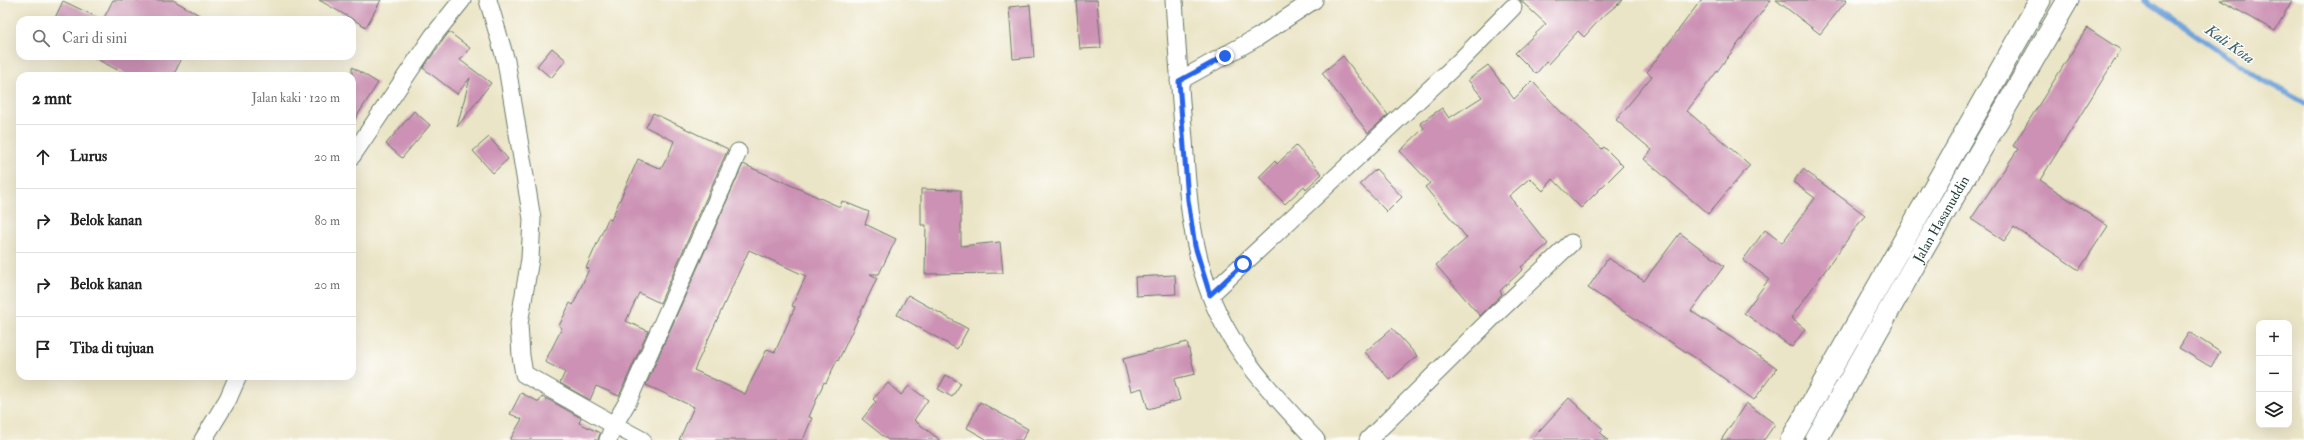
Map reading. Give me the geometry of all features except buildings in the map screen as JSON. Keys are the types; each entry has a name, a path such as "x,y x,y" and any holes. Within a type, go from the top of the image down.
{"street":[{"path":"356,150 433,36 462,0"},
{"path":"488,0 506,61 532,218 530,260 519,324 524,374 611,432 642,440"},
{"path":"1174,0 1188,200 1195,246 1210,295 1225,326 1249,365 1316,440"},
{"path":"1179,81 1258,37 1314,0"},
{"name":"Jalan Hasanuddin","path":"1791,440 1905,236 2040,0"},
{"name":"Jalan Hasanuddin","path":"1816,440 1924,248 2068,0"},
{"path":"1210,295 1461,60 1513,6"},
{"path":"611,432 628,401 738,152"},
{"path":"1905,236 1924,248"},
{"path":"1368,440 1490,319 1571,243"},
{"path":"203,440 228,399 236,380"}],"waterway":[{"name":"Kali Kota","path":"2146,0 2251,73 2304,103"}],"route":[{"path":"1225,56 1179,81 1188,200 1195,246 1210,295 1243,264"}]}
